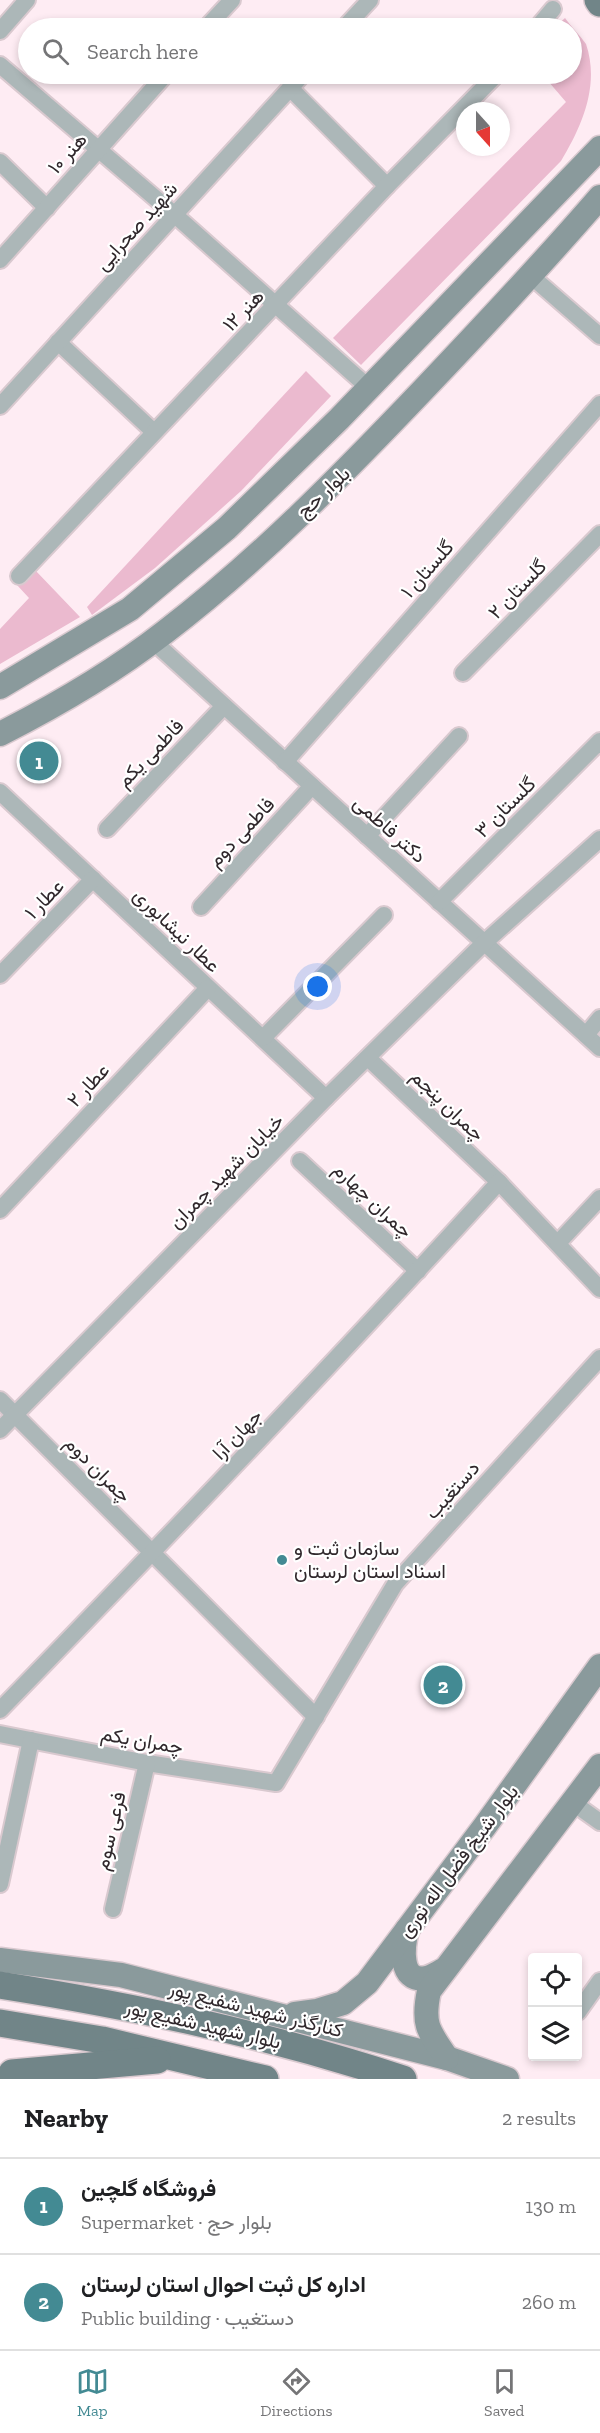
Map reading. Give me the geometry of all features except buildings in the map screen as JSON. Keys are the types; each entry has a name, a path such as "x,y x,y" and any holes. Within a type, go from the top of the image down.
{"main road":[{"name":"بلوار حج","path":"0,687 130,609 227,528 369,387 599,150"},
{"name":"بلوار حج","path":"0,734 33,717 153,641 230,579 352,464 531,276 600,197"},
{"name":"بلوار شیخ فضل اله نوری","path":"286,2016 317,2011 343,2003 367,1983 485,1826 600,1666"},
{"path":"447,2058 429,2032 424,2013 429,1991 600,1766"},
{"path":"406,1929 402,1952 410,1972 417,1977 426,1978 444,1970"},
{"name":"کنارگذر شهید شفیع پور","path":"0,1960 121,1975 447,2058 507,2079"},
{"name":"بلوار شهید شفیع پور","path":"0,1984 107,2002 269,2038 403,2079"},
{"name":"بلوار شهید شفیع پور","path":"0,2023 102,2040 265,2079"},
{"path":"6,2073 181,2058"},
{"path":"6,2073 53,2079"}],"street":[{"path":"0,31 27,0"},
{"path":"215,18 232,0"},
{"path":"353,18 370,0"},
{"path":"545,18 553,9"},
{"path":"0,65 18,81"},
{"path":"22,84 175,215 369,387"},
{"name":"هنر ۱۰","path":"0,260 157,84"},
{"name":"شهید صحرایی","path":"0,406 294,84"},
{"name":"هنر ۱۲","path":"19,576 387,186 487,84"},
{"path":"290,88 387,186"},
{"path":"0,162 47,208"},
{"path":"531,276 600,336"},
{"path":"58,342 154,432"},
{"name":"گلستان ۱","path":"285,762 600,404"},
{"name":"گلستان ۲","path":"463,673 600,534"},
{"name":"دکتر فاطمی","path":"153,641 600,1048"},
{"name":"فاطمی یکم","path":"107,829 224,706"},
{"path":"367,836 459,736"},
{"name":"گلستان ۳","path":"439,902 600,741"},
{"name":"فاطمی دوم","path":"201,907 312,786"},
{"name":"عطار نیشابوری","path":"0,792 326,1098"},
{"name":"خیابان شهید چمران","path":"0,1430 326,1098 484,943 600,839"},
{"name":"عطار ۱","path":"0,975 93,879"},
{"path":"263,1038 384,915"},
{"name":"عطار ۲","path":"0,1210 208,988"},
{"path":"586,1035 600,1018"},
{"name":"چمران پنجم","path":"368,1058 499,1182 600,1289"},
{"name":"چمران چهارم","path":"300,1161 418,1271"},
{"name":"جهان آرا","path":"0,1710 153,1554 499,1182"},
{"path":"558,1243 600,1198"},
{"name":"دستغیب","path":"276,1783 394,1584 597,1368"},
{"name":"چمران دوم","path":"0,1400 316,1717"},
{"name":"چمران یکم","path":"0,1734 147,1763 276,1783"},
{"path":"0,1884 31,1740"},
{"name":"فرعی سوم","path":"113,1909 147,1763"},
{"path":"572,1802 600,1822"},
{"path":"582,2007 600,1981"}],"shaded area":[{"path":"582,39 586,44 590,59 590,90 576,134 561,161 361,365 333,338 566,102 551,84 582,84"},
{"path":"306,371 331,396 241,491 155,568 92,615 87,607"},
{"path":"35,570 80,617 0,664 0,629 29,598 17,585"}],"place":[{"name":"فروشگاه گلچین","path":"39,761"},
{"name":"سازمان ثبت و اسناد استان لرستان","path":"282,1560"},
{"name":"اداره کل ثبت احوال استان لرستان","path":"443,1685"}]}
